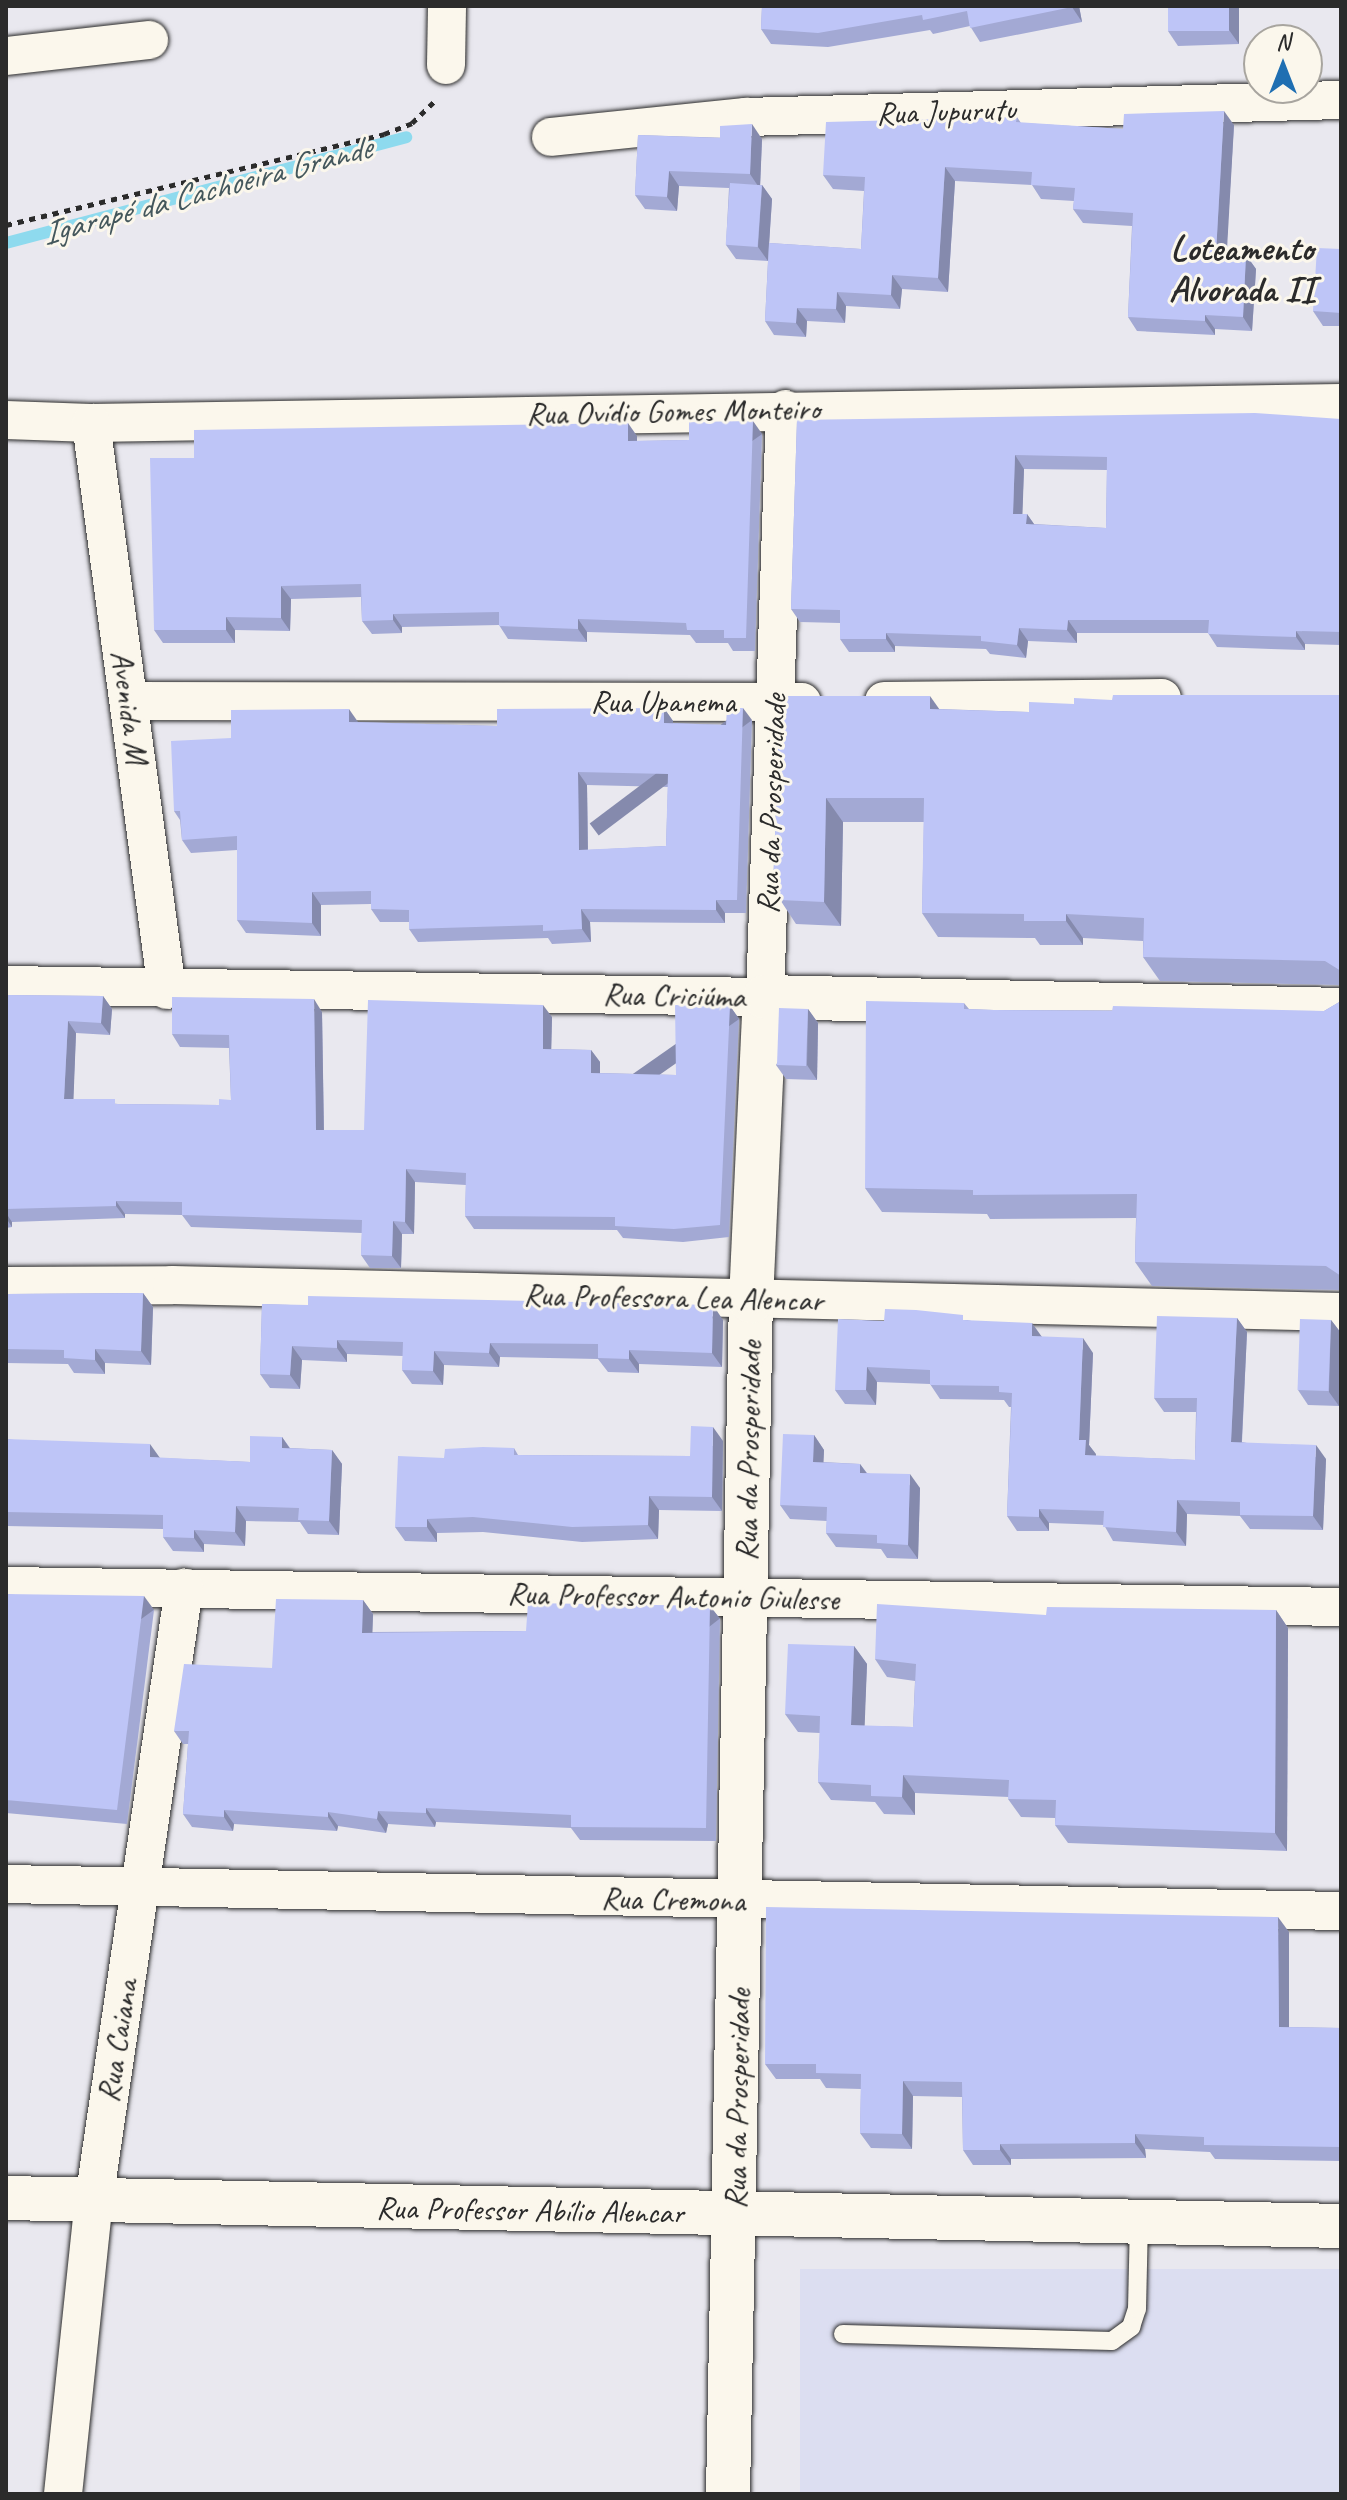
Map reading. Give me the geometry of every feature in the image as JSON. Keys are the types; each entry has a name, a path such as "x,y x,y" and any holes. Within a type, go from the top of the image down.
{"street":[{"path":"446,65 447,6"},
{"path":"6,56 149,40"},
{"name":"Rua Jupurutu","path":"551,137 746,117 1341,100"},
{"name":"Rua Ovídio Gomes Monteiro","path":"6,420 91,423 785,409 1341,403"},
{"name":"Rua da Prosperidade","path":"728,2494 736,2216 751,1301 765,997 785,409"},
{"name":"Avenida M","path":"91,423 167,990"},
{"name":"Rua Upanema","path":"129,701 776,702 1200,698"},
{"name":"Rua Criciúma","path":"6,985 1341,1010"},
{"name":"Rua Professora Lea Alencar","path":"6,1286 172,1285 751,1301 1341,1312"},
{"name":"Rua Professor Antonio Giulesse","path":"6,1586 1341,1607"},
{"name":"Rua Caiana","path":"63,2494 94,2200 184,1588"},
{"name":"Rua Cremona","path":"6,1884 1341,1911"},
{"name":"Rua Professor Abílio Alencar","path":"6,2198 736,2216 1139,2220 1341,2226"}],"lane":[{"path":"843,2334 1112,2341 1131,2327 1137,2309 1139,2220"}],"path":[{"path":"6,225 384,134 430,110 442,90 446,65"}],"shaded area":[{"path":"800,2269 1341,2269 1341,2494 800,2494"}],"building":[{"path":"762,6 1072,7 970,28 967,11 923,20 922,15 818,33 761,29"},
{"path":"1168,6 1229,6 1229,31 1168,31"},
{"path":"1224,111 1216,253 1246,255 1243,317 1205,315 1205,321 1128,317 1133,213 1073,209 1075,188 1031,185 1032,172 945,167 938,278 892,275 891,295 837,292 836,309 797,308 796,323 765,321 769,243 861,249 865,177 823,175 826,122 1017,117 1016,122 1123,129 1124,114"},
{"path":"752,124 750,174 669,171 667,197 635,195 638,135 720,138 720,126"},
{"path":"730,183 762,185 758,247 726,245"},
{"path":"1317,248 1341,249 1341,313 1313,311"},
{"path":"1255,413 1341,419 1341,632 1296,631 1296,637 1208,634 1209,620 1068,620 1067,630 1019,628 1017,645 981,641 981,636 886,633 886,639 840,639 840,610 791,609 797,420","holes":["1015,455 1107,457 1106,528 1026,524 1027,514 1013,514"]},
{"path":"753,421 746,638 724,638 724,630 687,630 686,623 578,619 578,629 499,626 499,612 393,614 393,620 362,621 361,584 281,586 281,618 226,617 226,630 154,630 150,458 194,458 194,430 628,423 628,441 689,440 689,422"},
{"path":"1113,695 1341,695 1341,971 1325,961 1143,957 1144,918 1066,914 1066,921 1024,921 1024,914 922,913 924,798 826,798 824,902 780,900 780,889 773,889 780,696 930,696 930,709 1029,712 1029,702 1074,704 1074,698 1112,700"},
{"path":"664,708 664,723 726,725 727,708 743,708 737,900 716,900 716,910 581,909 582,929 543,931 543,925 409,929 409,910 371,909 371,891 312,892 312,923 237,920 237,836 182,840 180,811 174,811 171,741 231,738 231,710 349,709 349,722 497,726 497,709","holes":["578,772 668,774 666,846 579,850"]},
{"path":"6,995 103,996 101,1023 68,1021 64,1099 115,1099 115,1104 219,1105 219,1099 231,1100 229,1035 172,1034 172,997 314,999 316,1130 364,1130 368,1000 543,1005 543,1049 591,1050 591,1073 676,1075 675,1005 730,1006 720,1225 674,1229 615,1226 615,1217 465,1216 466,1173 406,1169 405,1222 393,1221 392,1256 361,1255 362,1220 182,1215 182,1202 116,1201 116,1206 6,1209"},
{"path":"866,1001 964,1003 964,1009 994,1010 1112,1011 1113,1006 1324,1011 1341,1001 1341,1276 1326,1266 1135,1262 1137,1194 973,1195 973,1190 865,1188"},
{"path":"779,1008 808,1009 806,1066 777,1065"},
{"path":"143,1293 141,1351 95,1349 95,1360 64,1358 64,1350 6,1349 6,1294"},
{"path":"308,1296 713,1305 712,1353 629,1350 629,1359 598,1358 598,1344 490,1343 489,1353 434,1351 433,1371 402,1370 403,1342 337,1340 337,1348 292,1346 290,1375 260,1374 262,1304 308,1305"},
{"path":"885,1309 963,1315 963,1320 1032,1323 1032,1336 1083,1338 1079,1440 1086,1440 1085,1455 1195,1460 1197,1398 1154,1398 1157,1316 1237,1318 1231,1442 1316,1445 1313,1516 1240,1515 1240,1502 1177,1500 1176,1532 1103,1527 1104,1511 1039,1509 1039,1517 1007,1516 1012,1393 999,1392 999,1386 930,1385 930,1370 867,1367 866,1390 835,1390 838,1319 884,1321"},
{"path":"1300,1319 1331,1320 1329,1391 1298,1390"},
{"path":"691,1426 713,1427 712,1497 649,1496 648,1525 572,1527 473,1517 427,1519 427,1527 395,1527 398,1456 444,1458 445,1449 483,1447 514,1448 514,1455 690,1456"},
{"path":"783,1434 814,1435 813,1462 860,1464 860,1473 910,1474 908,1545 877,1543 877,1535 826,1533 827,1507 780,1505"},
{"path":"250,1436 282,1437 282,1448 332,1450 329,1521 298,1520 299,1508 236,1506 235,1532 194,1530 194,1538 163,1537 163,1515 6,1512 6,1439 150,1444 150,1457 250,1462"},
{"path":"6,1594 144,1596 117,1810 6,1800"},
{"path":"276,1599 363,1600 362,1633 526,1631 528,1603 710,1606 706,1828 571,1827 571,1815 426,1808 426,1813 378,1811 377,1819 328,1812 328,1817 224,1810 224,1817 183,1814 189,1731 174,1731 184,1664 272,1668"},
{"path":"877,1604 1046,1615 1047,1607 1276,1610 1275,1833 1055,1825 1056,1800 1008,1799 1009,1780 903,1775 902,1797 871,1796 871,1785 818,1782 820,1716 785,1714 788,1644 854,1646 851,1725 913,1727 916,1664 875,1659"},
{"path":"766,1907 1278,1917 1279,2027 1341,2028 1341,2147 1204,2145 1204,2137 1135,2134 1135,2143 1000,2144 1000,2150 963,2150 962,2082 903,2081 902,2134 860,2133 861,2074 816,2073 816,2064 765,2064"}],"waterway":[{"name":"Igarapé da Cachoeira Grande","path":"6,243 406,137"}],"district":[{"name":"Loteamento Alvorada II","path":"1242,268"}]}
